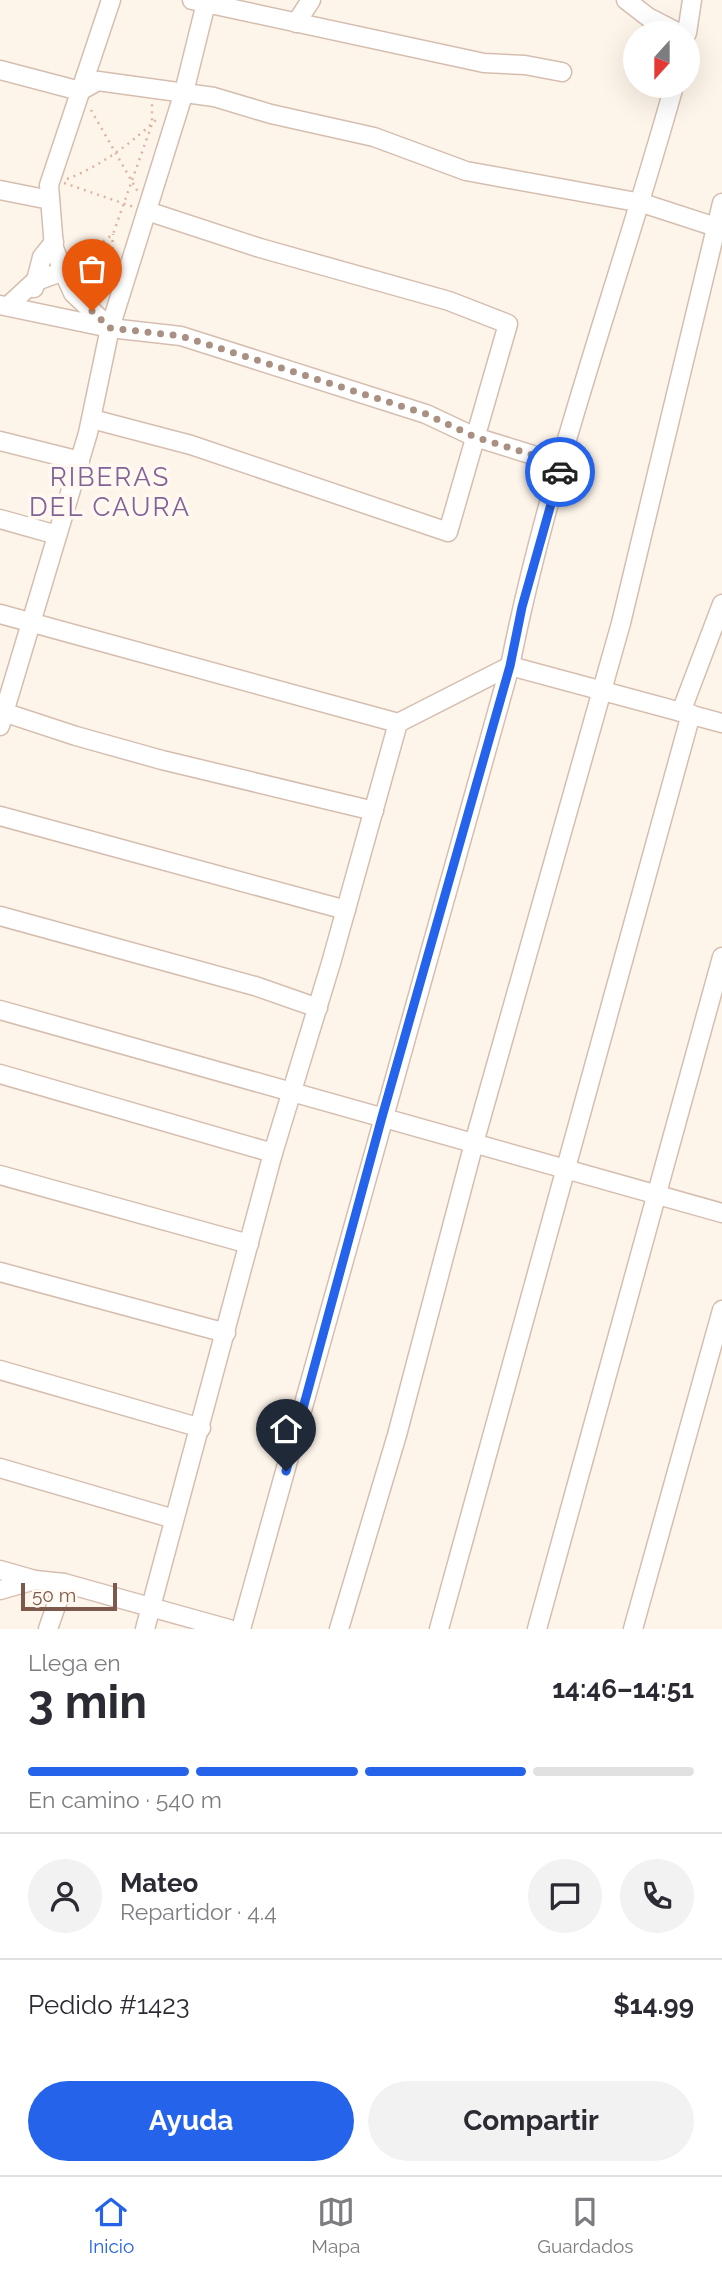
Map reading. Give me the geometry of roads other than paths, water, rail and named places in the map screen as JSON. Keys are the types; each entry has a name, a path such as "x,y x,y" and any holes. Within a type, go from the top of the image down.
{"street":[{"path":"110,328 73,293 67,270 54,242 50,178 111,0"},
{"path":"296,23 311,0"},
{"path":"626,0 660,21"},
{"path":"689,21 692,0"},
{"path":"373,811 162,760 1,717 92,419 110,328 184,92 199,2 484,63 525,65 562,72"},
{"path":"0,71 80,91 98,81 184,92 374,137 466,171 642,203 718,228"},
{"path":"241,1629 510,666 522,607 584,382 642,203 671,98"},
{"path":"0,190 50,200"},
{"path":"340,1629 397,1435 474,1143 601,690 668,433 722,203"},
{"path":"92,419 191,445 448,532 508,324 449,301 260,248 147,211"},
{"path":"31,312 34,282 42,257 54,242"},
{"path":"4,305 34,282 67,270"},
{"path":"4,305 110,328 181,336 426,414 475,437 562,464"},
{"path":"0,441 80,461"},
{"path":"0,519 57,535"},
{"path":"439,1629 567,1170 686,713 722,604"},
{"path":"0,614 398,723 510,666 722,723"},
{"path":"145,1629 273,1153 318,1008 398,723"},
{"path":"0,816 346,910"},
{"path":"0,916 273,991 318,1008"},
{"path":"537,1629 659,1195 722,957"},
{"path":"0,1010 722,1213"},
{"path":"0,1074 273,1153"},
{"path":"0,1175 249,1244"},
{"path":"0,1272 226,1333"},
{"path":"633,1629 722,1310"},
{"path":"0,1370 201,1428"},
{"path":"0,1468 174,1520"},
{"path":"0,1570 35,1580 64,1583 229,1629"},
{"path":"0,1590 35,1580"},
{"path":"48,1629 64,1583"}],"district":[{"name":"RIBERAS DEL CAURA","path":"110,492"}]}
